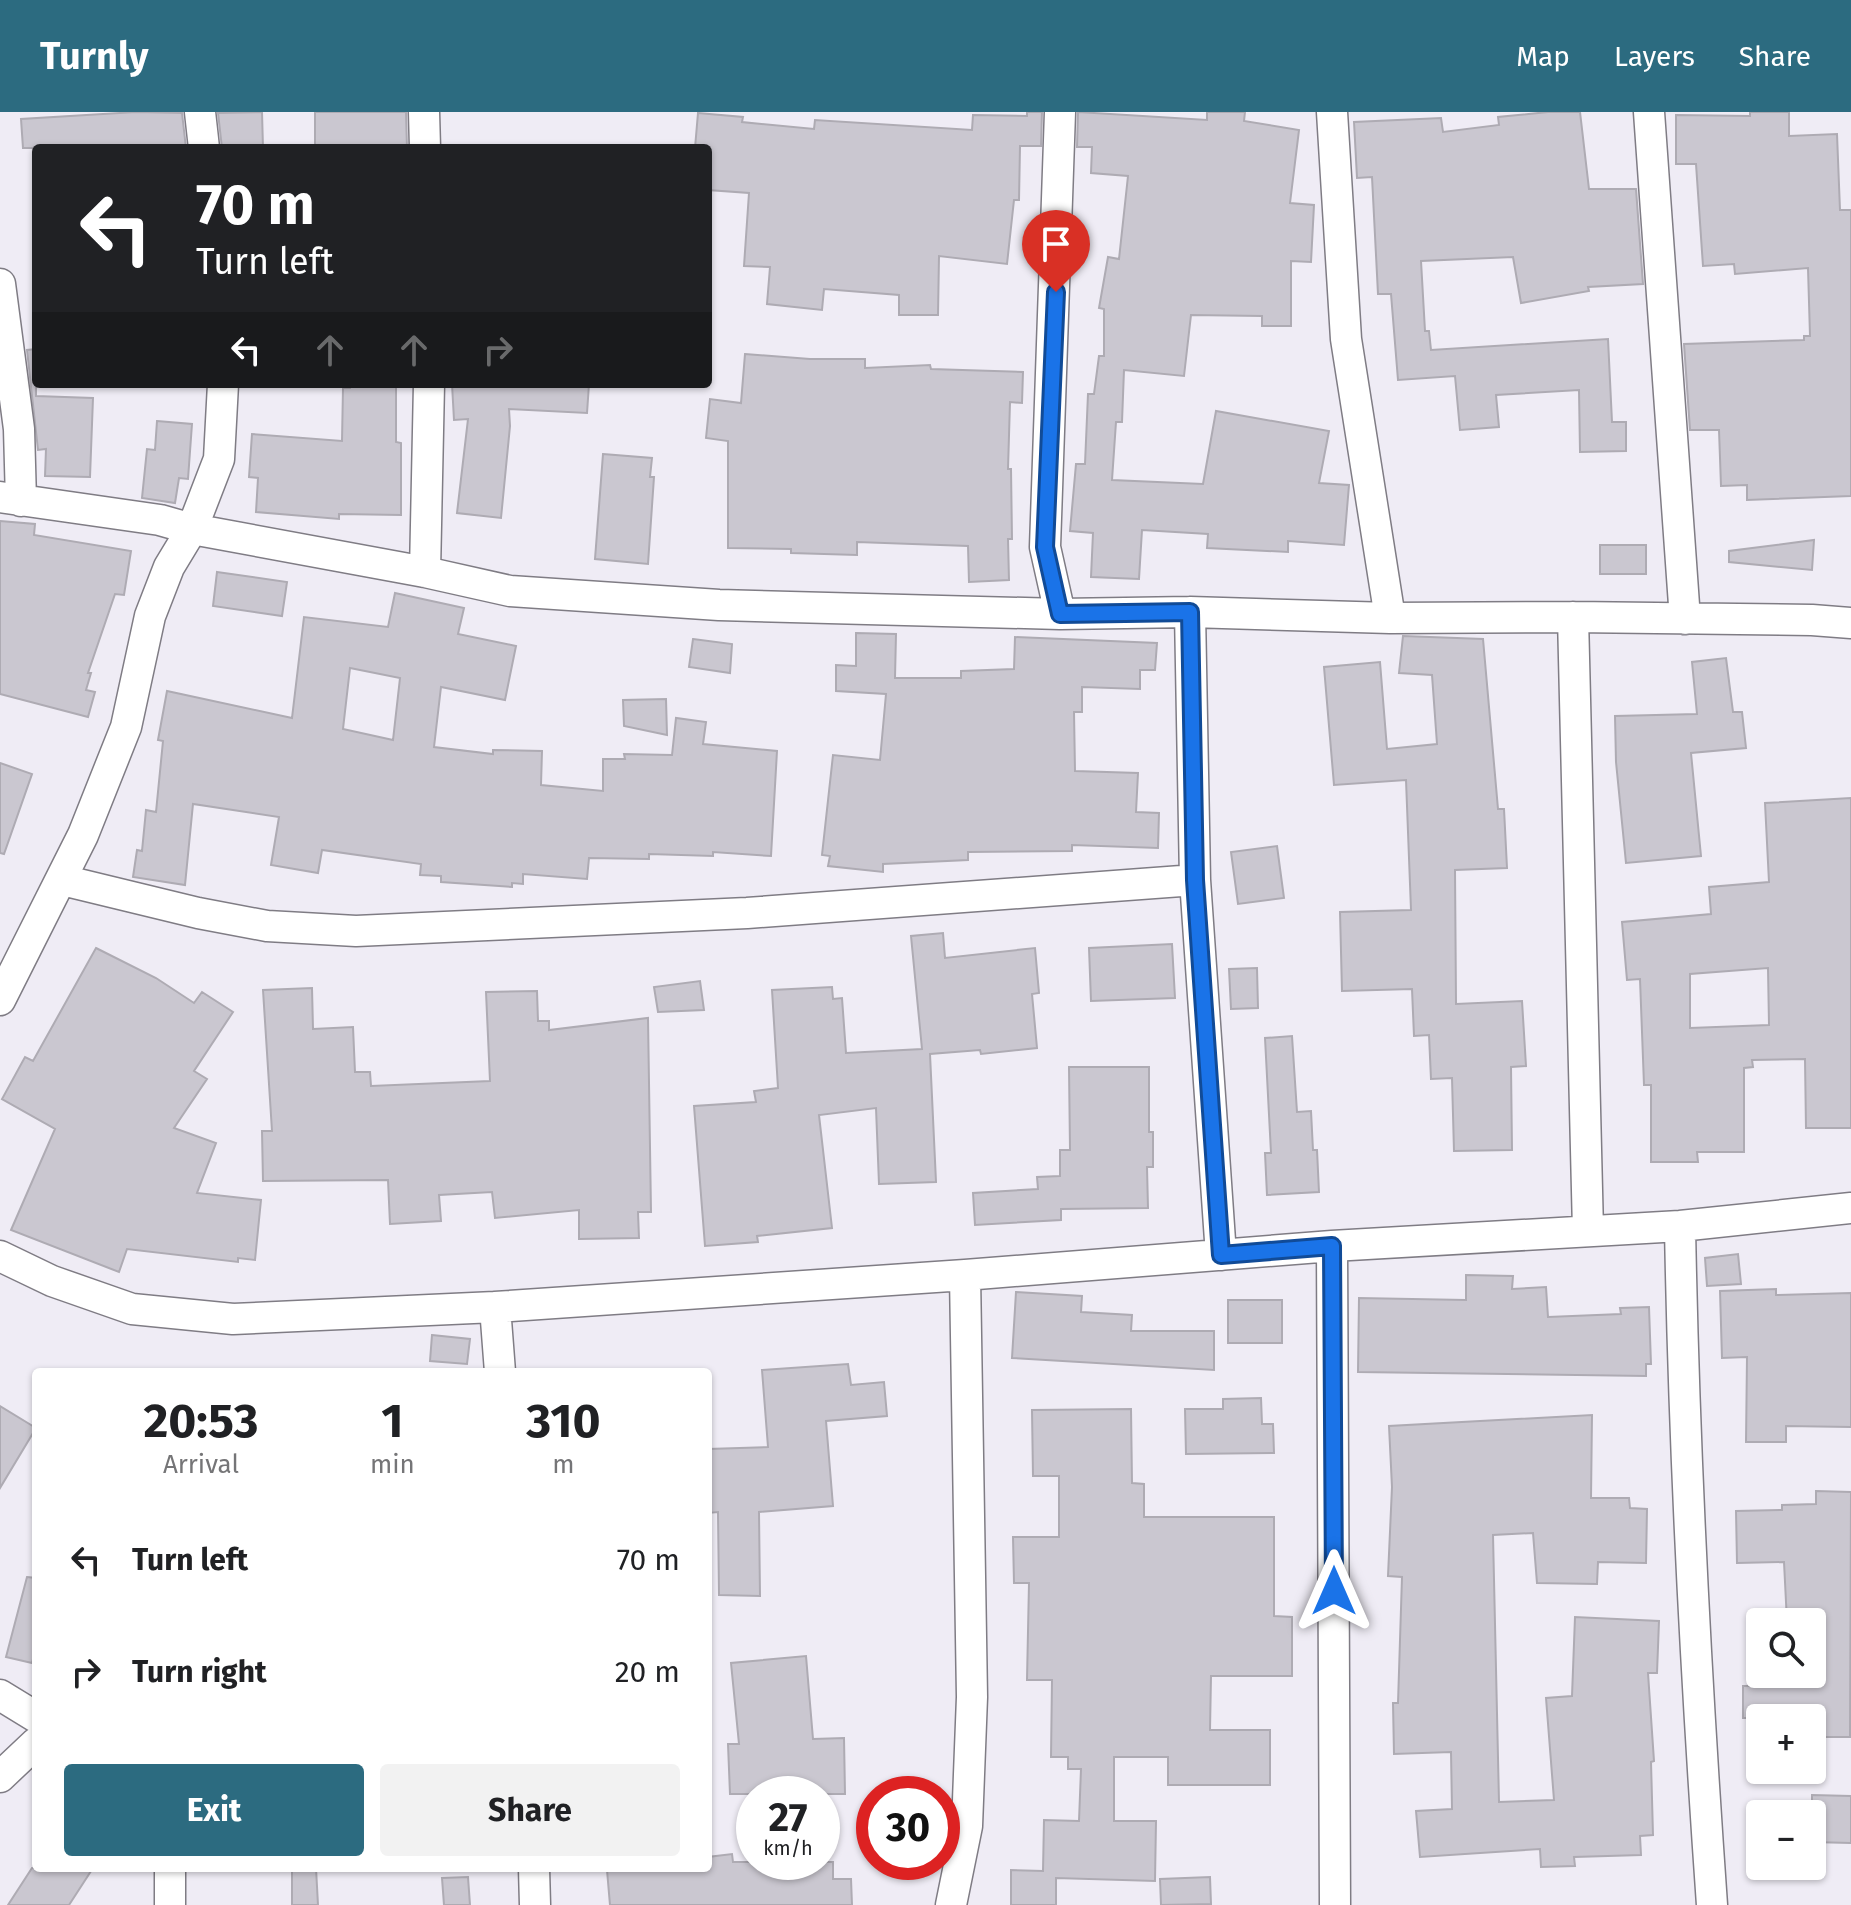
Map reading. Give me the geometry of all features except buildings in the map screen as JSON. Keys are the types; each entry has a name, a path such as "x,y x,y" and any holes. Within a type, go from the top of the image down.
{"street":[{"path":"200,112 204,144"},
{"path":"424,112 425,144"},
{"path":"1060,112 1045,547 1060,614"},
{"path":"1332,112 1346,339 1390,618"},
{"path":"1649,112 1685,619"},
{"path":"0,284 4,337 19,429 10,499 160,520 192,529 510,591 719,605 1060,614 1190,612 1390,618 1573,617 1851,623"},
{"path":"0,1000 83,835 126,727 150,616 169,567 192,529 219,459 223,388"},
{"path":"425,572 429,388"},
{"path":"1190,612 1195,880 1221,1255"},
{"path":"1573,617 1588,1231"},
{"path":"62,880 198,913 267,926 356,931 747,913 1195,880"},
{"path":"0,1256 52,1281 132,1309 233,1319 495,1307 1332,1246 1680,1226 1851,1208"},
{"path":"1680,1226 1682,1362 1712,1905"},
{"path":"1332,1246 1335,1905"},
{"path":"951,1905 967,1826 972,1697 965,1275"},
{"path":"495,1307 500,1368"},
{"path":"0,1695 32,1715"},
{"path":"0,1777 32,1747"},
{"path":"170,1872 170,1905"},
{"path":"534,1872 535,1905"}],"route":[{"path":"1056,292 1045,547 1060,614 1190,612 1195,880 1221,1255 1332,1246 1334,1591"}]}
